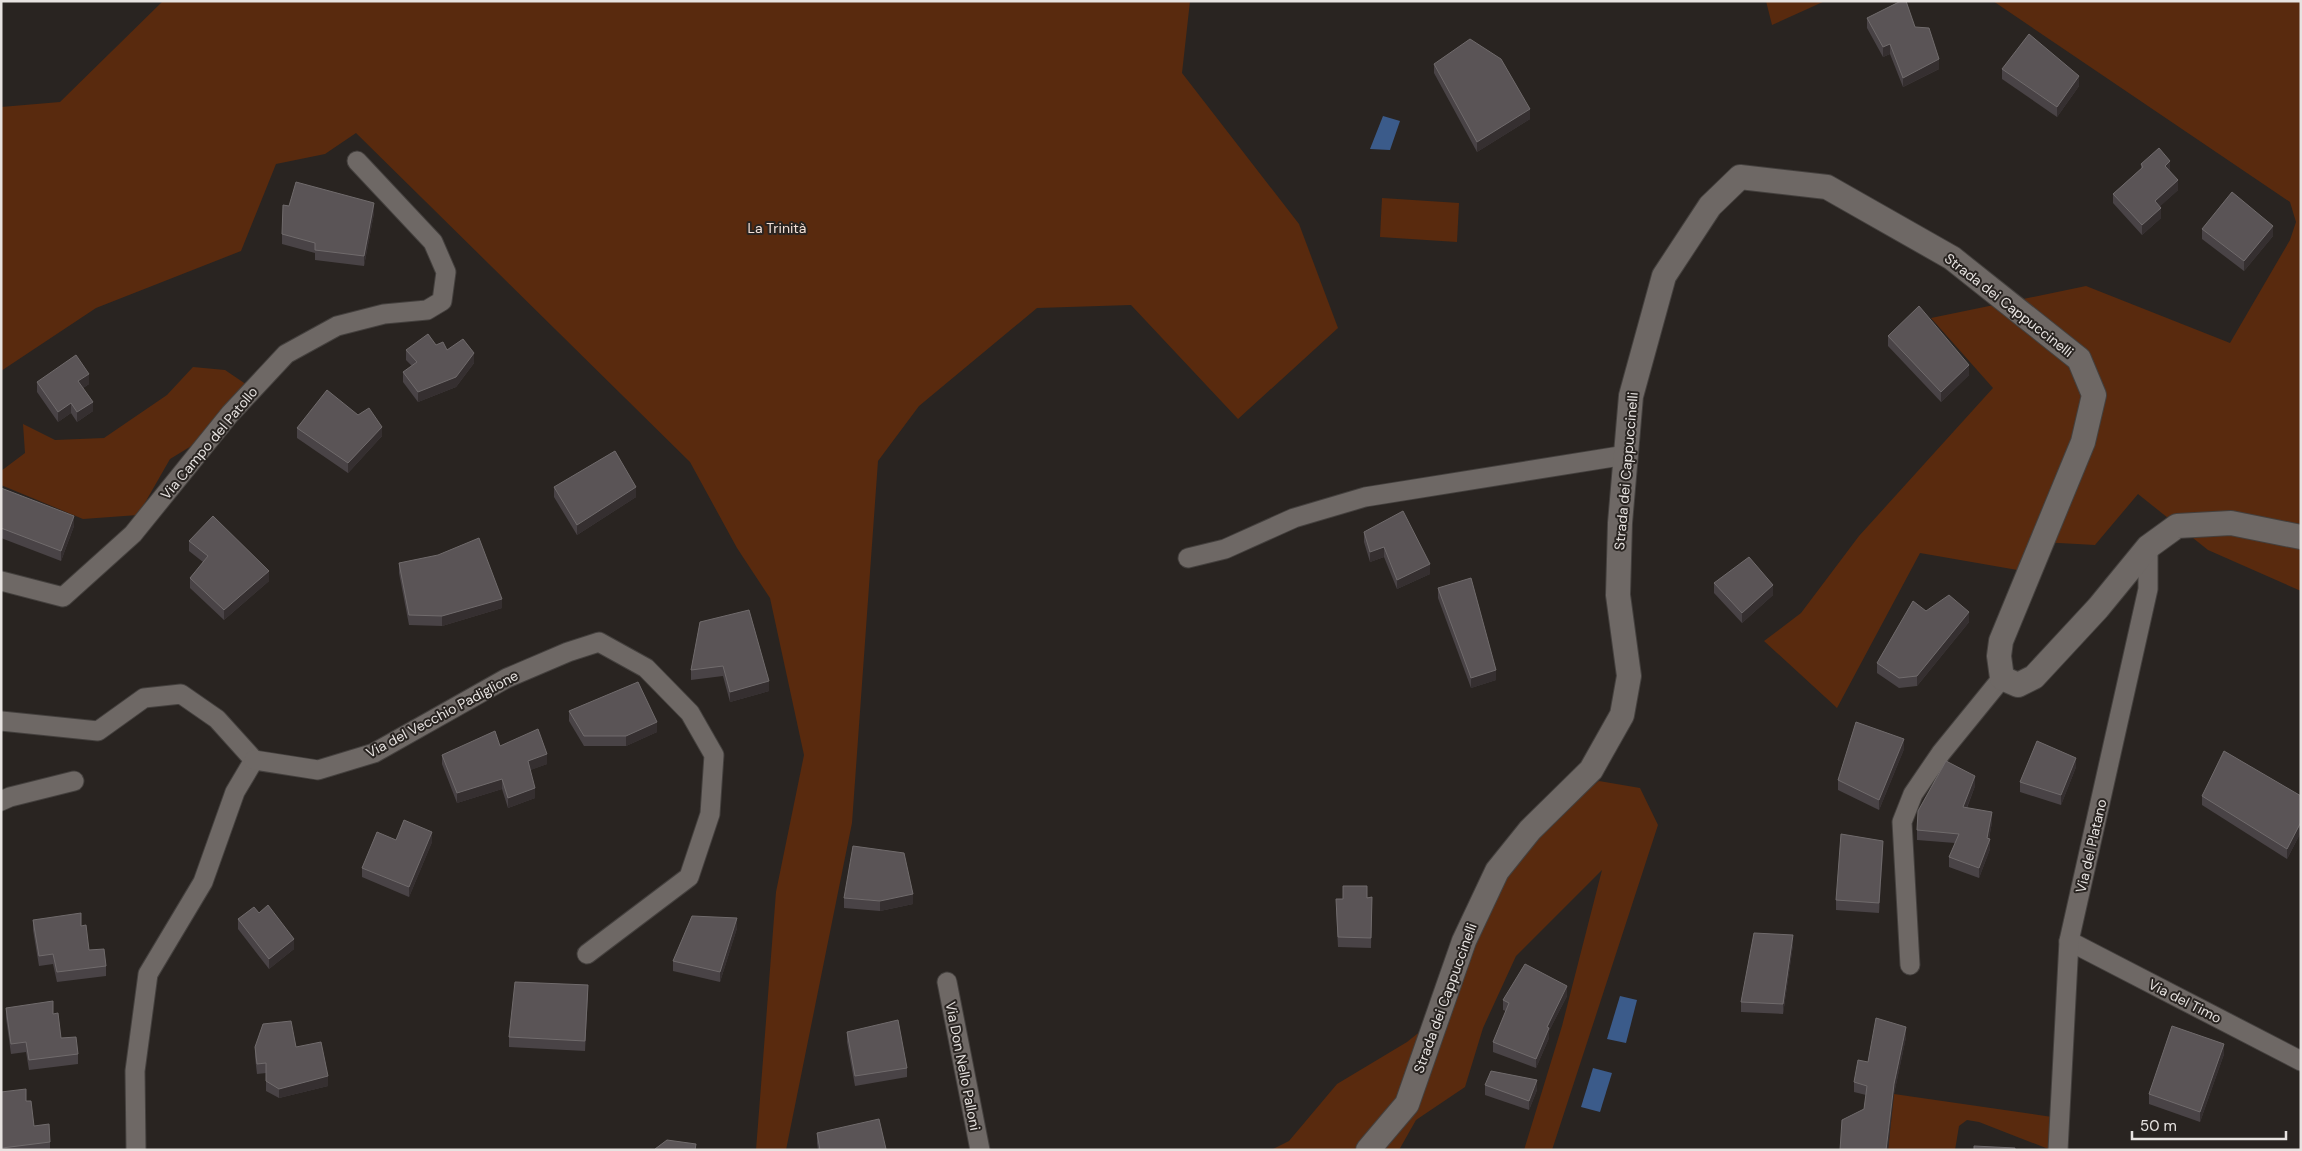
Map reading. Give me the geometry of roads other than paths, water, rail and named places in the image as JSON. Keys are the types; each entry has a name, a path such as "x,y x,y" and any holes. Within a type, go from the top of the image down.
{"street":[{"name":"Via Campo del Patollo","path":"1,581 63,597 133,534 230,414 286,354 337,326 384,314 427,310 442,301 446,272 433,242 358,161"},
{"name":"Strada dei Cappuccinelli","path":"1368,1150 1407,1104 1464,941 1496,871 1530,830 1591,770 1622,715 1629,676 1618,595 1620,523 1631,396 1664,276 1710,206 1740,177 1827,187 1952,258 2079,359 2094,395 2083,442 2001,641 1998,656 2002,678"},
{"path":"1188,558 1225,549 1294,518 1365,497 1626,455"},
{"path":"1910,965 1902,822 1913,794 1941,753 2002,678 2018,685 2034,677 2098,608 2148,547 2177,526 2231,523 2301,537"},
{"name":"Via del Platano","path":"2058,1150 2069,941 2148,589 2148,547"},
{"name":"Via del Vecchio Padiglione","path":"254,760 318,770 374,753 507,678 568,652 599,642 646,668 690,713 714,755 710,814 688,877 587,954"},
{"path":"1,721 98,731 144,698 181,694 217,719 254,760 235,792 203,882 148,974 134,1071 136,1150"},
{"path":"1,801 74,781"},
{"name":"Via del Timo","path":"2069,941 2301,1061"},
{"name":"Via Don Nello Palloni","path":"947,982 980,1150"}],"water":[{"path":"1383,116 1400,121 1390,150 1370,149"},
{"path":"1620,996 1637,1000 1626,1043 1607,1039"},
{"path":"1593,1068 1612,1073 1600,1112 1581,1107"}],"park label":[{"name":"La Trinità","path":"777,228"}]}
